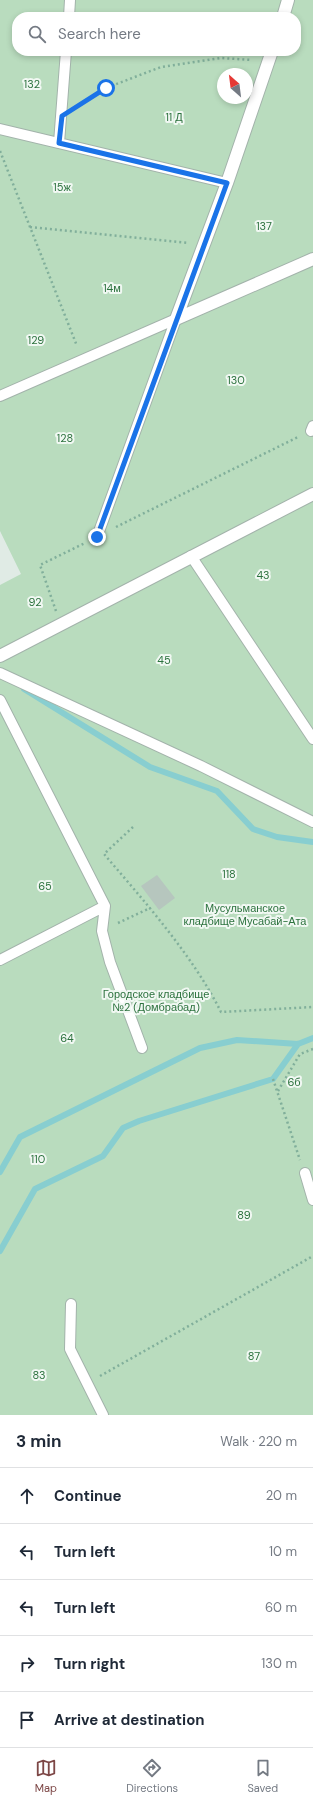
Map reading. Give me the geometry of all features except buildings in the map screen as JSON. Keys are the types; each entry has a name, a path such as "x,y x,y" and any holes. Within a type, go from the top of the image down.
{"street":[{"path":"284,12 288,0"},
{"path":"176,319 227,183 270,56"},
{"path":"176,319 313,259"},
{"path":"0,656 313,494"}],"lane":[{"path":"69,12 70,0"},
{"path":"59,143 66,56"},
{"path":"0,129 227,183"},
{"path":"0,396 176,319"},
{"path":"97,537 176,319"},
{"path":"191,556 313,739"},
{"path":"0,673 201,766 313,822"},
{"path":"0,700 104,906 102,931 110,962 142,1048"},
{"path":"0,960 104,906"},
{"path":"305,1173 313,1200"},
{"path":"71,1304 70,1349 103,1415"}],"path":[{"path":"62,116 106,88 161,67 221,58 270,56"},
{"path":"0,152 83,360"},
{"path":"30,227 204,245"},
{"path":"61,624 40,565 312,428"},
{"path":"134,827 104,854 150,908 210,990 221,1012 313,1007"},
{"path":"102,931 150,908"},
{"path":"277,1092 300,1054 313,1049"},
{"path":"273,1079 305,1173"},
{"path":"87,1383 313,1256"}],"green space":[{"name":"Городское кладбище №2 (Домбрабад)","path":"0,0 313,0 313,1415 0,1415 0,585 21,574 0,531"}],"waterway":[{"path":"24,689 150,767 217,791 253,829 277,837 313,842"},
{"path":"0,1172 20,1137 200,1048 237,1040 298,1044 313,1038"},
{"path":"0,1251 35,1189 103,1156 123,1128 139,1121 273,1079 298,1044"}],"route":[{"path":"97,537 227,183 59,143 62,116 106,88"}],"park label":[{"name":"132","path":"32,84"},
{"name":"11 Д","path":"174,117"},
{"name":"15ж","path":"62,187"},
{"name":"137","path":"264,226"},
{"name":"14м","path":"112,288"},
{"name":"129","path":"36,340"},
{"name":"130","path":"236,380"},
{"name":"128","path":"65,438"},
{"name":"43","path":"263,575"},
{"name":"92","path":"35,602"},
{"name":"45","path":"164,660"},
{"name":"118","path":"229,874"},
{"name":"65","path":"45,886"},
{"name":"Мусульманское кладбище Мусабай-Ата","path":"245,914"},
{"name":"64","path":"67,1038"},
{"name":"6б","path":"294,1082"},
{"name":"110","path":"38,1159"},
{"name":"89","path":"244,1215"},
{"name":"87","path":"254,1356"},
{"name":"83","path":"39,1375"}]}
